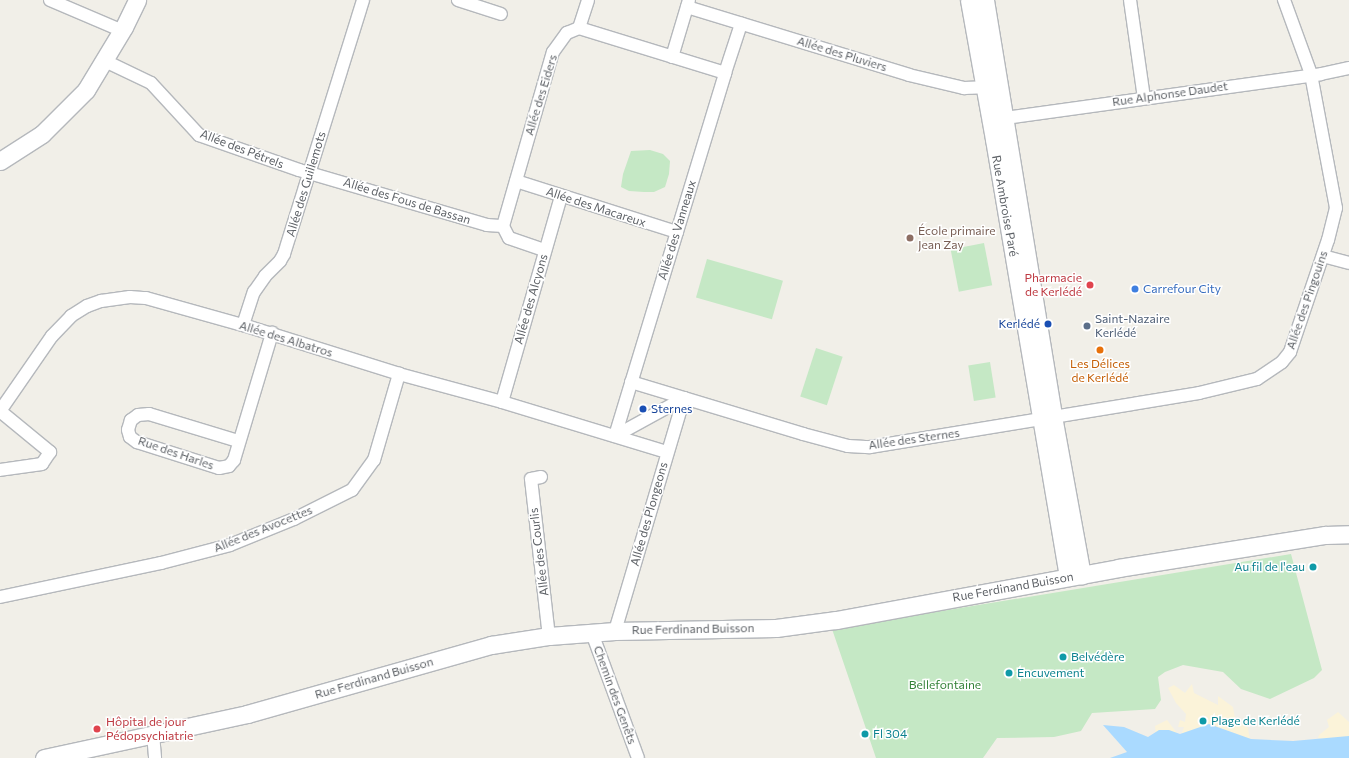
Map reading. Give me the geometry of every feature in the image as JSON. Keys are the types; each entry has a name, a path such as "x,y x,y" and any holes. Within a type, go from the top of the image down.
{"street":[{"path":"50,0 118,29"},
{"path":"0,148 31,129 74,90 118,29 131,0"},
{"path":"0,161 42,134 64,114 86,90 124,27 137,0"},
{"name":"Allée des Guillemots","path":"243,325 254,292 265,276 280,261 284,254 311,172 363,0"},
{"path":"458,0 475,3 501,14"},
{"path":"588,0 579,28 725,73"},
{"name":"Rue Ambroise Paré","path":"969,0 992,87"},
{"name":"Rue Ambroise Paré","path":"985,0 992,87 1075,576"},
{"path":"1130,0 1144,98"},
{"name":"Allée des Pingouins","path":"1047,417 1199,393 1257,379 1282,362 1290,352 1323,256 1336,208 1311,74 1284,0"},
{"path":"672,57 688,3"},
{"name":"Allée des Pluviers","path":"688,3 741,24 909,75 964,88 992,87"},
{"name":"Allée des Vanneaux","path":"615,436 741,24"},
{"name":"Allée des Eiders","path":"503,226 553,52 567,33 579,28"},
{"name":"Allée des Pétrels","path":"103,60 151,84 199,135 299,170 311,172"},
{"name":"Rue Alphonse Daudet","path":"997,119 1349,68"},
{"name":"Allée des Fous de Bassan","path":"311,172 487,225 503,226"},
{"name":"Allée des Macareux","path":"516,181 677,232"},
{"name":"Allée des Alcyons","path":"502,402 544,250 561,196"},
{"path":"503,226 509,238 544,250"},
{"path":"1323,256 1349,263"},
{"name":"Allée des Albatros","path":"0,470 42,464 50,452 0,411 52,336 71,316 87,306 116,298 130,297 146,298 243,325 399,374 502,402 667,452"},
{"name":"Rue des Harles","path":"238,441 149,414 138,415 131,420 128,430 130,437 137,442 219,468 229,466 234,460 238,441 272,334"},
{"name":"Allée des Avocettes","path":"0,598 161,563 230,545 294,519 352,490 374,460 399,374"},
{"name":"Allée des Sternes","path":"631,382 803,434 855,446 887,445 1047,417"},
{"path":"615,436 684,398"},
{"name":"Allée des Plongeons","path":"615,631 684,398"},
{"name":"Allée des Courlis","path":"541,477 531,479 549,636"},
{"name":"Rue Ferdinand Buisson","path":"44,758 248,714 491,645 549,636 592,632 776,628 836,620 1075,576 1325,535 1349,534"},
{"name":"Chemin des Genêts","path":"592,632 638,758"},
{"path":"153,734 154,758"}],"green space":[{"path":"650,150 663,154 670,161 669,174 665,187 654,192 644,192 629,191 621,187 623,174 631,151"},
{"path":"984,243 992,285 959,292 951,249"},
{"path":"707,259 783,281 772,319 696,297"},
{"path":"816,348 843,357 827,405 800,397"},
{"path":"990,362 996,398 974,401 968,365"},
{"name":"Bellefontaine","path":"1291,554 1322,670 1314,678 1270,699 1241,689 1223,672 1183,665 1165,672 1158,677 1161,700 1155,709 1092,713 1081,731 1054,737 997,738 983,758 876,758 832,629"}],"sand":[{"name":"Plage de Kerlédé","path":"1192,684 1194,693 1218,705 1218,696 1233,707 1235,718 1248,728 1252,753 1260,758 1134,758 1132,748 1127,743 1146,741 1153,744 1156,736 1155,726 1167,720 1177,733 1172,739 1175,753 1184,754 1186,746 1184,741 1188,734 1182,733 1184,727 1178,727 1180,720 1185,722 1186,714 1176,703 1168,688 1174,685 1185,693"},
{"path":"1338,712 1349,722 1349,745 1318,738 1319,735 1329,727 1327,720"}],"water":[{"path":"1209,724 1251,739 1293,741 1349,736 1349,758 1110,758 1127,752 1103,725 1124,727 1148,737 1159,730 1169,730 1180,734"}],"place":[{"name":"École primaire Jean Zay","path":"910,238"},
{"name":"Pharmacie de Kerlédé","path":"1090,285"},
{"name":"Carrefour City","path":"1135,289"},
{"name":"Kerlédé","path":"1048,324"},
{"name":"Saint-Nazaire Kerlédé","path":"1087,326"},
{"name":"Les Délices de Kerlédé","path":"1100,350"},
{"name":"Sternes","path":"643,409"},
{"name":"Au fil de l'eau","path":"1313,567"},
{"name":"Belvédère","path":"1063,657"},
{"name":"Encuvement","path":"1009,673"},
{"name":"Plage de Kerlédé","path":"1203,721"},
{"name":"Hôpital de jour Pédopsychiatrie","path":"97,729"},
{"name":"Fl 304","path":"865,734"}]}
